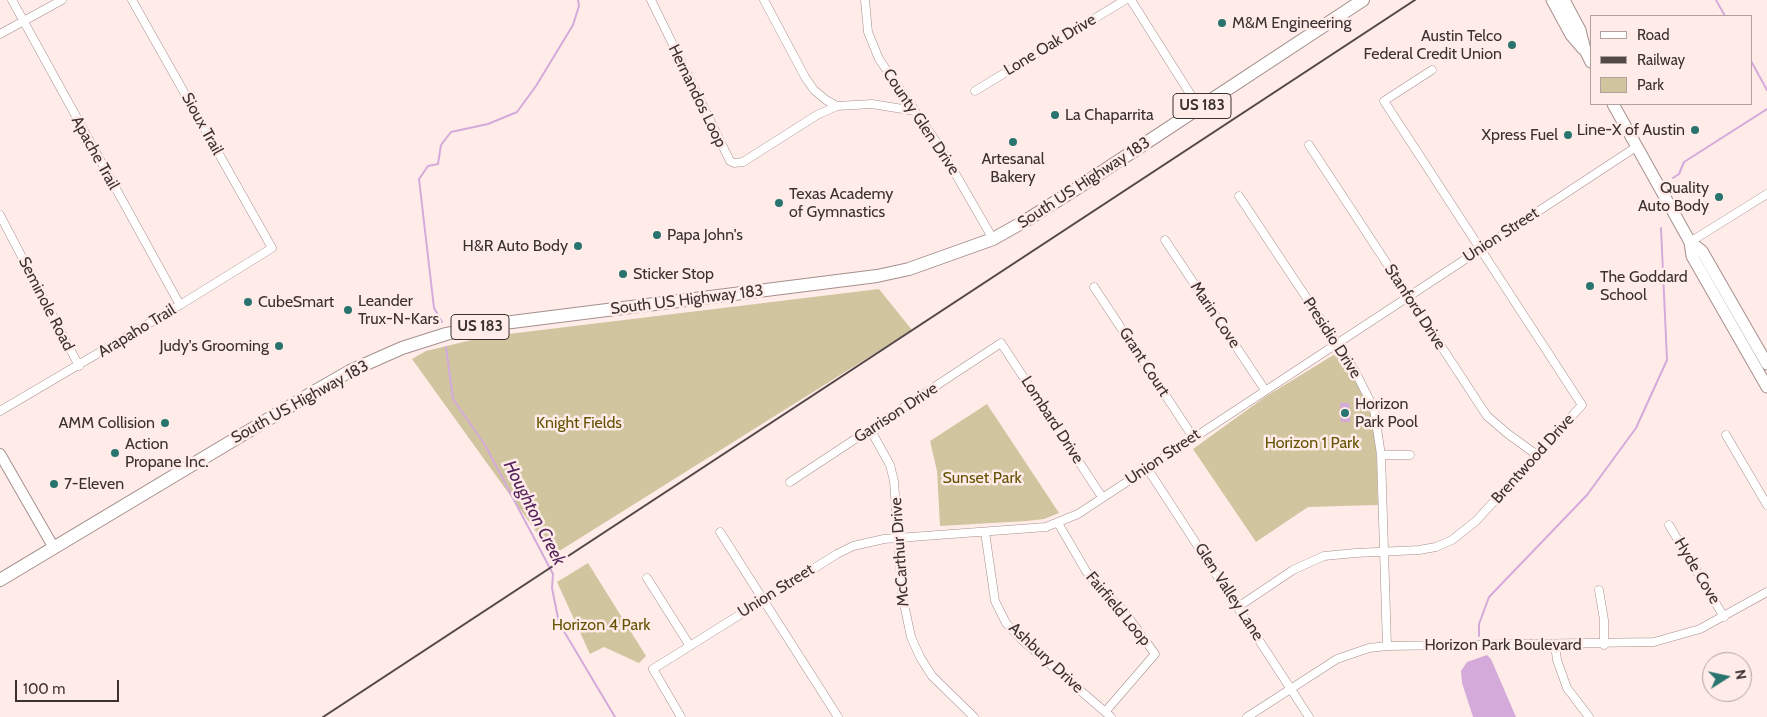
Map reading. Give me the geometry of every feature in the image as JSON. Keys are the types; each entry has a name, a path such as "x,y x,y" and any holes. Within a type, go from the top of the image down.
{"main road":[{"name":"South US Highway 183","path":"0,580 350,371 402,348 446,334 488,325 877,276 919,266 993,239 1025,221 1364,0"},
{"path":"1552,0 1571,35 1585,50"},
{"path":"1564,0 1580,30 1585,50 1590,60"},
{"path":"1614,105 1690,242 1692,256 1767,386"},
{"path":"1690,242 1702,251 1767,364"}],"street":[{"name":"Apache Trail","path":"12,0 180,305"},
{"path":"0,34 62,0"},
{"name":"Sioux Trail","path":"132,0 272,248"},
{"name":"Hernandos Loop","path":"651,0 730,161 734,163 743,162 817,115 837,106 872,104 915,111"},
{"path":"764,0 809,83 820,95 837,106"},
{"name":"County Glen Drive","path":"865,0 866,23 871,41 892,79 958,177 993,239"},
{"name":"Lone Oak Drive","path":"975,91 1125,0"},
{"path":"1131,0 1199,108"},
{"name":"Brentwood Drive","path":"1238,607 1310,561 1341,554 1419,550 1436,547 1458,537 1476,521 1582,404 1384,101 1432,70"},
{"name":"Stanford Drive","path":"1309,145 1487,416 1537,455"},
{"name":"Union Street","path":"681,717 653,669 837,554 853,546 899,538 1028,530 1058,523 1078,514 1636,147"},
{"path":"1690,242 1767,194"},
{"name":"Presidio Drive","path":"1239,196 1368,394 1378,426 1381,455 1387,646"},
{"name":"Seminole Road","path":"0,215 79,366"},
{"name":"Marin Cove","path":"1165,240 1265,390"},
{"name":"Arapaho Trail","path":"0,411 79,366 272,248"},
{"name":"Grant Court","path":"1094,288 1193,437"},
{"name":"Garrison Drive","path":"790,482 1001,343"},
{"name":"Lombard Drive","path":"1001,343 1102,497"},
{"name":"McCarthur Drive","path":"870,430 890,465 894,481 902,594 911,637 920,657 932,676 974,717"},
{"path":"1726,434 1767,505"},
{"path":"0,454 54,548"},
{"path":"1381,455 1410,456"},
{"name":"Glen Valley Lane","path":"1147,468 1310,717"},
{"name":"Fairfield Loop","path":"1058,523 1097,586 1123,610 1155,654 1108,715"},
{"name":"Hyde Cove","path":"1670,525 1724,617"},
{"path":"720,532 838,717"},
{"name":"Ashbury Drive","path":"985,532 995,601 1006,623 1022,640 1108,715"},
{"path":"647,578 690,646"},
{"path":"1599,590 1604,620 1604,645"},
{"name":"Horizon Park Boulevard","path":"1247,717 1337,659 1369,648 1448,645 1604,645 1666,640 1700,629 1767,592"},
{"path":"1555,645 1557,660 1567,688 1589,717"}],"green space":[{"name":"Knight Fields","path":"879,289 912,330 553,555 412,359 426,351 484,337"},
{"name":"Horizon 1 Park","path":"1335,354 1341,357 1363,393 1372,417 1376,436 1378,505 1308,507 1256,542 1193,449 1265,397"},
{"name":"Sunset Park","path":"987,404 1059,513 1044,519 1027,521 940,526 937,471 930,441"},
{"name":"Horizon 4 Park","path":"588,563 646,656 639,663 604,647 590,654 557,582"}],"shaded area":[{"name":"Horizon Park Pool","path":"1340,403 1349,403 1350,422 1341,422"},
{"path":"1487,655 1491,659 1516,717 1473,717 1462,683 1461,671 1467,662"}],"waterway":[{"name":"Houghton Creek","path":"442,322 434,308 419,179 428,166 438,164 441,145 451,132 488,124 517,112 536,86 573,25 579,6 578,0"},
{"path":"1716,0 1724,15"},
{"path":"1752,63 1767,90"},
{"path":"1673,178 1679,174 1684,162 1767,109"},
{"path":"1479,636 1479,624 1489,597 1587,495 1636,428 1667,360 1661,228"},
{"name":"Houghton Creek","path":"446,347 453,399 485,445 553,574 552,588 559,623 615,717"}],"railway":[{"path":"323,717 1415,0"}],"place":[{"name":"M&M Engineering","path":"1222,23"},
{"name":"Austin Telco Federal Credit Union","path":"1512,45"},
{"name":"La Chaparrita","path":"1055,115"},
{"name":"Line-X of Austin","path":"1695,130"},
{"name":"Xpress Fuel","path":"1568,135"},
{"name":"Artesanal Bakery","path":"1013,142"},
{"name":"Quality Auto Body","path":"1719,197"},
{"name":"Texas Academy of Gymnastics","path":"779,203"},
{"name":"Papa John's","path":"657,235"},
{"name":"H&R Auto Body","path":"578,246"},
{"name":"Sticker Stop","path":"623,274"},
{"name":"The Goddard School","path":"1590,286"},
{"name":"CubeSmart","path":"248,302"},
{"name":"Leander Trux-N-Kars","path":"348,310"},
{"name":"Judy's Grooming","path":"279,346"},
{"name":"Horizon Park Pool","path":"1345,413"},
{"name":"AMM Collision","path":"165,423"},
{"name":"Action Propane Inc.","path":"115,453"},
{"name":"7-Eleven","path":"54,484"}]}
